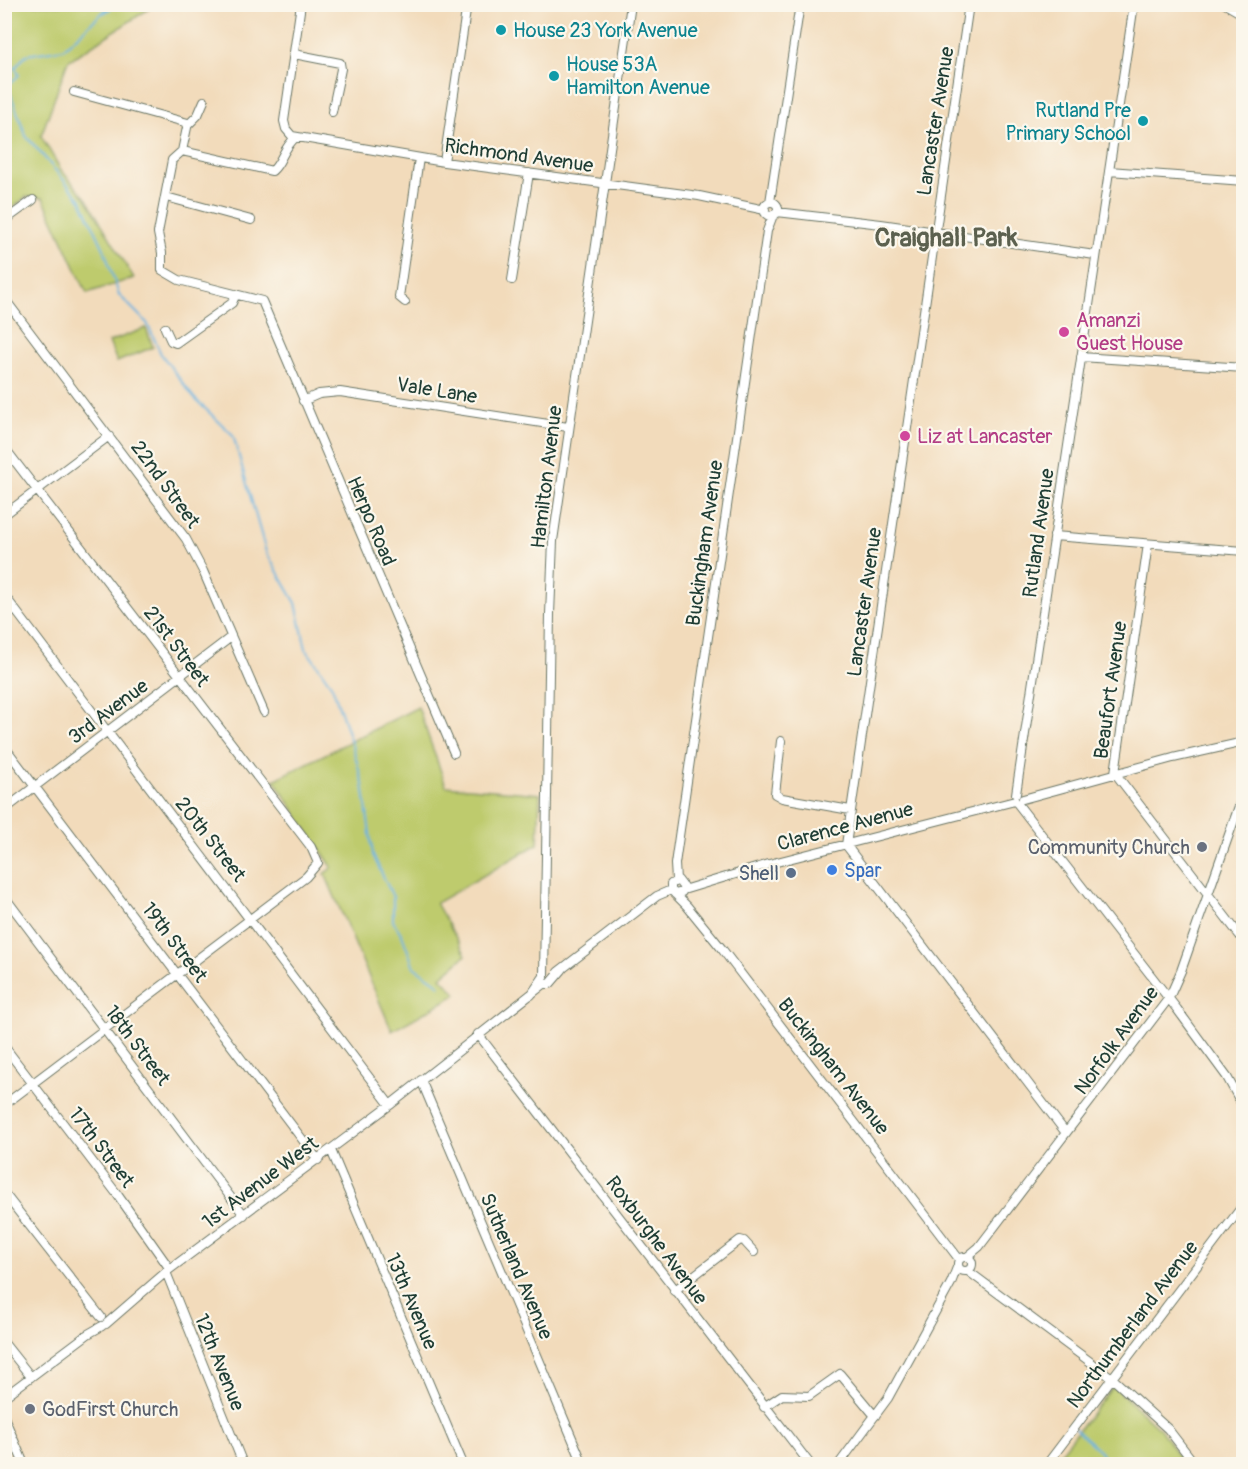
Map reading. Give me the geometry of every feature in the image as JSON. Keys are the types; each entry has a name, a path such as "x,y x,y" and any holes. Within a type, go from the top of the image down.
{"street":[{"path":"182,150 272,171 279,163 283,150 293,136 284,121 300,4"},
{"path":"444,162 466,4"},
{"name":"Hamilton Avenue","path":"547,979 543,957 551,587 556,516 631,4"},
{"name":"Buckingham Avenue","path":"800,4 675,861 678,887 687,906 966,1263"},
{"name":"Lancaster Avenue","path":"846,845 969,4"},
{"name":"Rutland Avenue","path":"1019,798 1019,782 1054,536 1134,4"},
{"path":"1225,4 1244,15"},
{"path":"294,54 340,63 332,112"},
{"path":"74,92 189,124"},
{"path":"165,328 171,341 176,343 232,303 236,294 179,280 162,270 162,253 157,237 172,160 182,150 189,124 198,115 204,101"},
{"name":"Richmond Avenue","path":"293,136 444,162 604,183 796,213 1095,255"},
{"path":"405,302 399,297 419,158"},
{"path":"1109,171 1244,181"},
{"path":"512,280 529,173"},
{"path":"166,197 251,220"},
{"path":"4,221 33,200"},
{"name":"Herpo Road","path":"236,294 262,301 454,753"},
{"name":"22nd Street","path":"4,298 190,546 264,712"},
{"path":"1081,357 1244,368"},
{"name":"Vale Lane","path":"303,401 326,393 349,393 568,427"},
{"path":"4,514 109,436"},
{"name":"21st Street","path":"4,447 315,854 317,867 251,918"},
{"path":"1054,536 1244,551"},
{"name":"Beaufort Avenue","path":"1148,544 1115,773 1244,941"},
{"name":"20th Street","path":"4,595 251,918 390,1105"},
{"name":"3rd Avenue","path":"4,810 231,637"},
{"path":"782,741 775,794 782,798 850,810"},
{"name":"Clarence Avenue","path":"422,1080 478,1034 531,995 547,979 562,970 657,896 678,887 1241,742"},
{"name":"19th Street","path":"4,746 318,1160"},
{"name":"Norfolk Avenue","path":"966,1263 1169,998 1244,792"},
{"path":"1019,798 1029,818 1169,998 1227,1077 1244,1108"},
{"path":"846,845 1066,1133"},
{"name":"18th Street","path":"4,896 244,1215"},
{"path":"4,1105 251,918"},
{"name":"Roxburghe Avenue","path":"478,1034 674,1291 810,1464"},
{"name":"17th Street","path":"4,1046 117,1194 168,1271"},
{"name":"1st Avenue West","path":"4,1397 88,1334 101,1321 118,1311 422,1080"},
{"name":"Sutherland Avenue","path":"422,1080 583,1464"},
{"name":"13th Avenue","path":"331,1150 463,1464"},
{"path":"4,1193 101,1321"},
{"name":"Northumberland Avenue","path":"1047,1464 1242,1209"},
{"path":"674,1291 737,1241 744,1240 754,1252"},
{"path":"839,1464 875,1416 951,1283 966,1263 982,1280 1112,1378 1168,1429 1195,1464"},
{"name":"12th Avenue","path":"168,1271 243,1464"},
{"path":"4,1343 31,1377"},
{"path":"764,1407 782,1395 809,1396 840,1374 875,1416"},
{"path":"4,1418 24,1464"}],"green space":[{"path":"5,5 155,5 68,61 41,136 61,170 86,198 134,278 87,293 43,198 26,197 5,214"},
{"path":"146,328 153,347 117,362 109,342"},
{"path":"418,707 446,786 540,794 538,844 436,903 466,955 441,977 457,994 392,1031 325,874 332,867 274,780"},
{"path":"1113,1386 1161,1430 1183,1464 1052,1464"}],"waterway":[{"path":"4,89 19,75 15,68 26,55 63,49 112,4"},
{"path":"104,13 117,4"},
{"path":"8,87 26,136 81,200 104,249 119,295 147,323 161,354 194,398 233,435 266,552 296,603 306,649 332,686 353,748 363,784 373,855 393,897 393,921 402,935 414,967 440,985"},
{"path":"1075,1429 1100,1451 1106,1464"}],"place":[{"name":"House 23 York Avenue","path":"501,30"},
{"name":"House 53A Hamilton Avenue","path":"554,76"},
{"name":"Rutland Pre Primary School","path":"1143,121"},
{"name":"Amanzi Guest House","path":"1064,332"},
{"name":"Liz at Lancaster","path":"905,436"},
{"name":"Community Church","path":"1202,847"},
{"name":"Spar","path":"832,870"},
{"name":"Shell","path":"791,873"},
{"name":"GodFirst Church","path":"30,1409"}],"district":[{"name":"Craighall Park","path":"946,237"}]}
